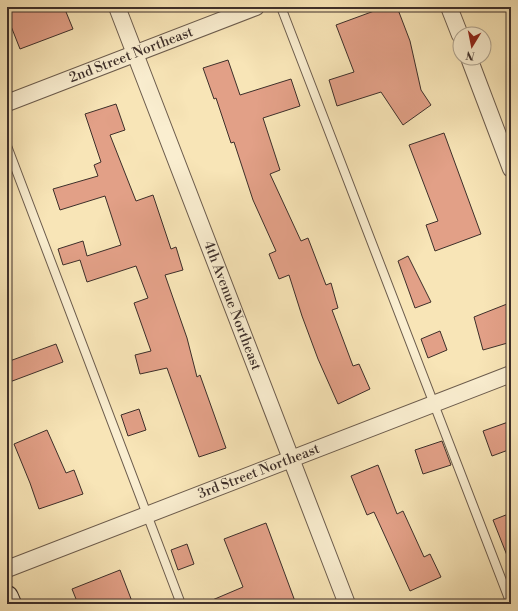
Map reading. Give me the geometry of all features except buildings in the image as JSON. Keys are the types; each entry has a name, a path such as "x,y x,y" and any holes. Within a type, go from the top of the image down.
{"street":[{"name":"4th Avenue Northeast","path":"117,7 347,604"},
{"name":"2nd Street Northeast","path":"7,103 256,7"},
{"path":"449,7 456,26"},
{"path":"472,66 511,169"},
{"name":"3rd Street Northeast","path":"7,569 511,374"},
{"path":"7,597 10,604"}],"lane":[{"path":"281,7 511,604"},
{"path":"7,146 181,604"}]}
